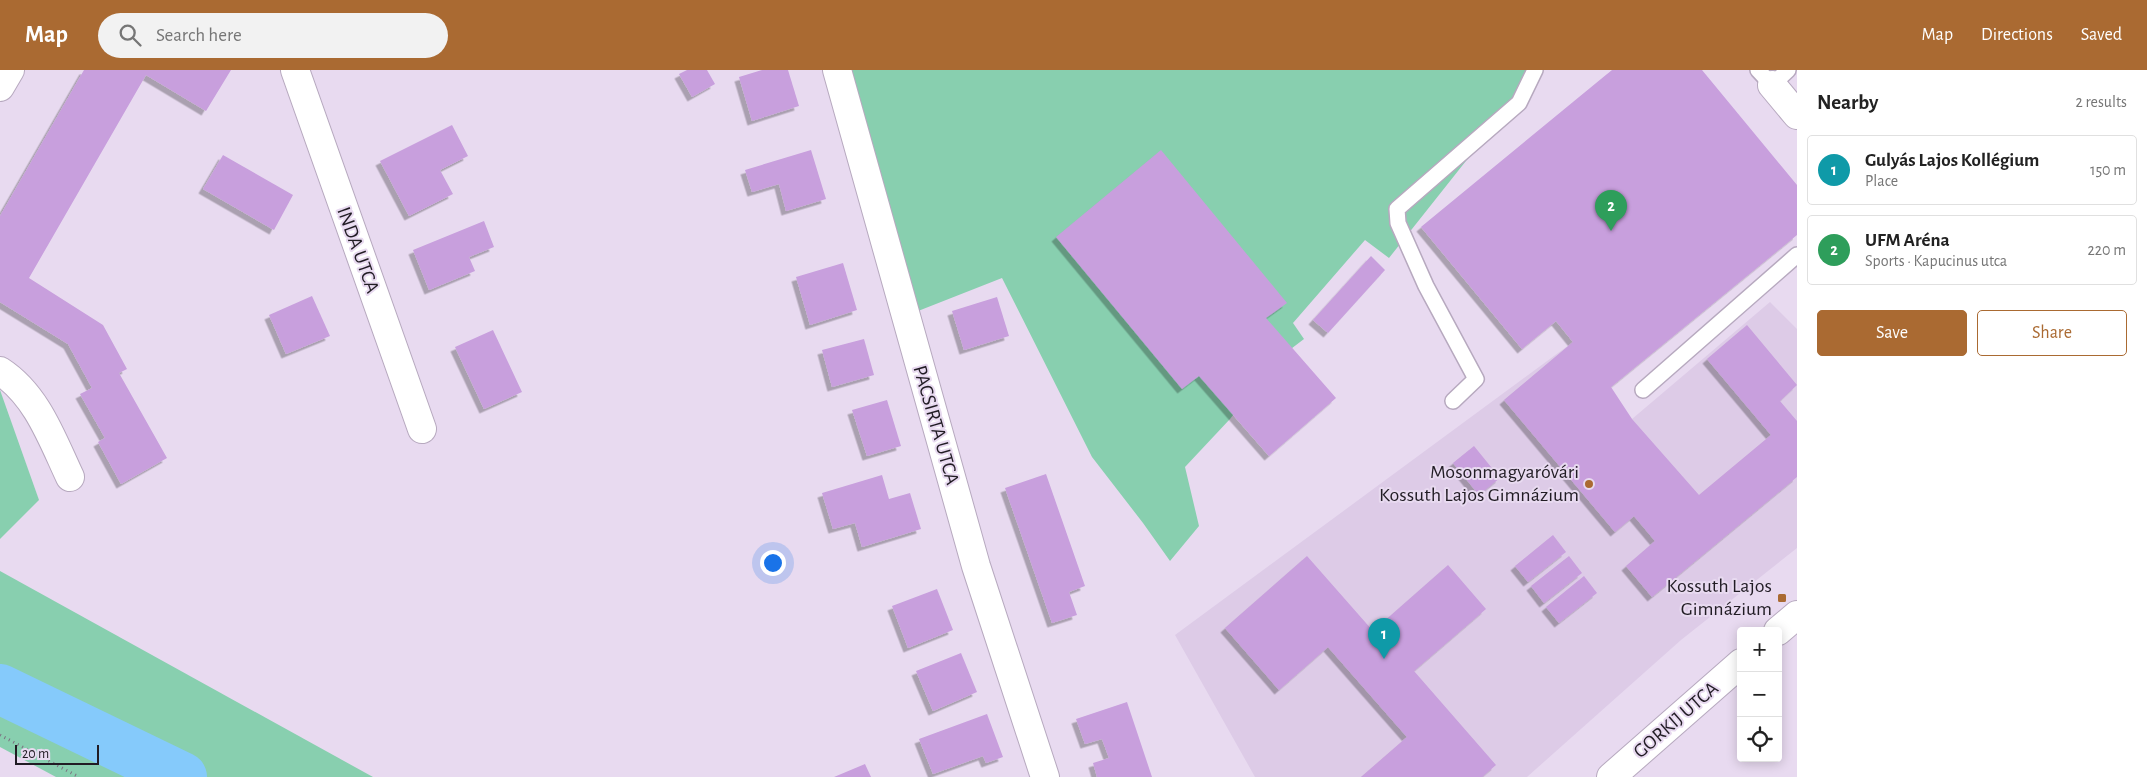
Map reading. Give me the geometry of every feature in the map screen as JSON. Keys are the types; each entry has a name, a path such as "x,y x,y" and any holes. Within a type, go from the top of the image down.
{"street":[{"path":"0,87 10,70"},
{"name":"INDA UTCA","path":"295,70 422,429"},
{"name":"PACSIRTA UTCA","path":"836,70 976,566 1045,777"},
{"path":"1773,75 1797,115"},
{"path":"0,372 15,381 40,413 70,476"},
{"path":"1782,628 1797,615"},
{"name":"GORKIJ UTCA","path":"1611,777 1737,667"}],"lane":[{"path":"1453,400 1476,379 1426,286 1398,223 1397,209 1519,103 1535,70"},
{"path":"1643,390 1797,255"}],"path":[{"path":"0,735 79,777"}],"shaded area":[{"name":"Mosonmagyaróvári Kossuth Lajos Gimnázium","path":"1770,302 1797,329 1797,548 1681,640 1527,777 1255,777 1175,635 1573,342 1632,419"}],"green space":[{"path":"847,70 1538,70 1389,258 1365,240 1293,323 1304,339 1275,361 1230,419 1185,467 1199,526 1170,561 1092,457 1002,278 913,313"},
{"path":"0,390 39,500 0,539"},
{"path":"0,571 373,777 56,777 0,747"}],"building":[{"path":"84,70 231,70 206,111 146,75 29,278 103,325 127,369 119,373 167,458 121,484 98,442 105,438 80,394 92,388 68,344 0,302 0,216"},
{"path":"687,70 707,70 715,84 692,97 679,74"},
{"path":"762,70 788,70 799,106 752,121 739,77"},
{"path":"1612,70 1702,70 1797,185 1797,235 1611,387 1632,419 1699,495 1771,435 1707,359 1747,325 1797,385 1780,401 1797,421 1797,477 1652,597 1626,566 1655,541 1634,516 1615,532 1504,400 1573,342 1556,321 1522,349 1421,227"},
{"path":"452,125 468,156 440,170 453,194 409,216 380,161"},
{"path":"811,150 826,199 786,211 779,184 752,192 745,170"},
{"path":"1161,150 1287,303 1266,318 1336,398 1269,456 1199,376 1182,389 1056,237"},
{"path":"223,155 293,195 274,230 203,189"},
{"path":"484,221 494,247 469,257 475,271 429,290 413,250"},
{"path":"1371,256 1385,270 1328,333 1313,320"},
{"path":"843,263 857,310 810,325 796,277"},
{"path":"312,296 330,336 286,354 269,315"},
{"path":"997,297 1009,336 964,350 952,311"},
{"path":"493,330 522,392 484,409 455,347"},
{"path":"864,339 874,375 832,387 822,350"},
{"path":"887,400 901,446 867,456 852,410"},
{"path":"1474,446 1500,478 1479,495 1453,463"},
{"path":"1046,474 1085,586 1069,592 1077,615 1052,623 1005,488"},
{"path":"882,475 889,499 910,493 921,529 862,547 855,523 833,529 822,493"},
{"path":"1553,535 1566,552 1528,582 1515,566"},
{"path":"1307,556 1373,631 1448,565 1486,609 1414,671 1496,765 1482,777 1361,777 1407,737 1328,647 1279,690 1225,628"},
{"path":"1569,556 1582,573 1544,603 1531,586"},
{"path":"1584,576 1597,593 1559,623 1546,607"},
{"path":"937,589 953,630 908,648 892,606"},
{"path":"961,653 977,692 933,711 916,671"},
{"path":"1127,702 1152,777 1097,777 1093,763 1109,758 1102,739 1085,744 1076,719"},
{"path":"987,714 1003,757 986,763 983,756 933,774 919,739"},
{"path":"865,764 871,777 834,777"}],"waterway":[{"path":"0,689 182,777"}],"place":[{"name":"UFM Aréna","path":"1611,231"},
{"name":"Mosonmagyaróvári Kossuth Lajos Gimnázium","path":"1589,484"},
{"name":"Kossuth Lajos Gimnázium","path":"1782,598"},
{"name":"Gulyás Lajos Kollégium","path":"1384,659"}]}
